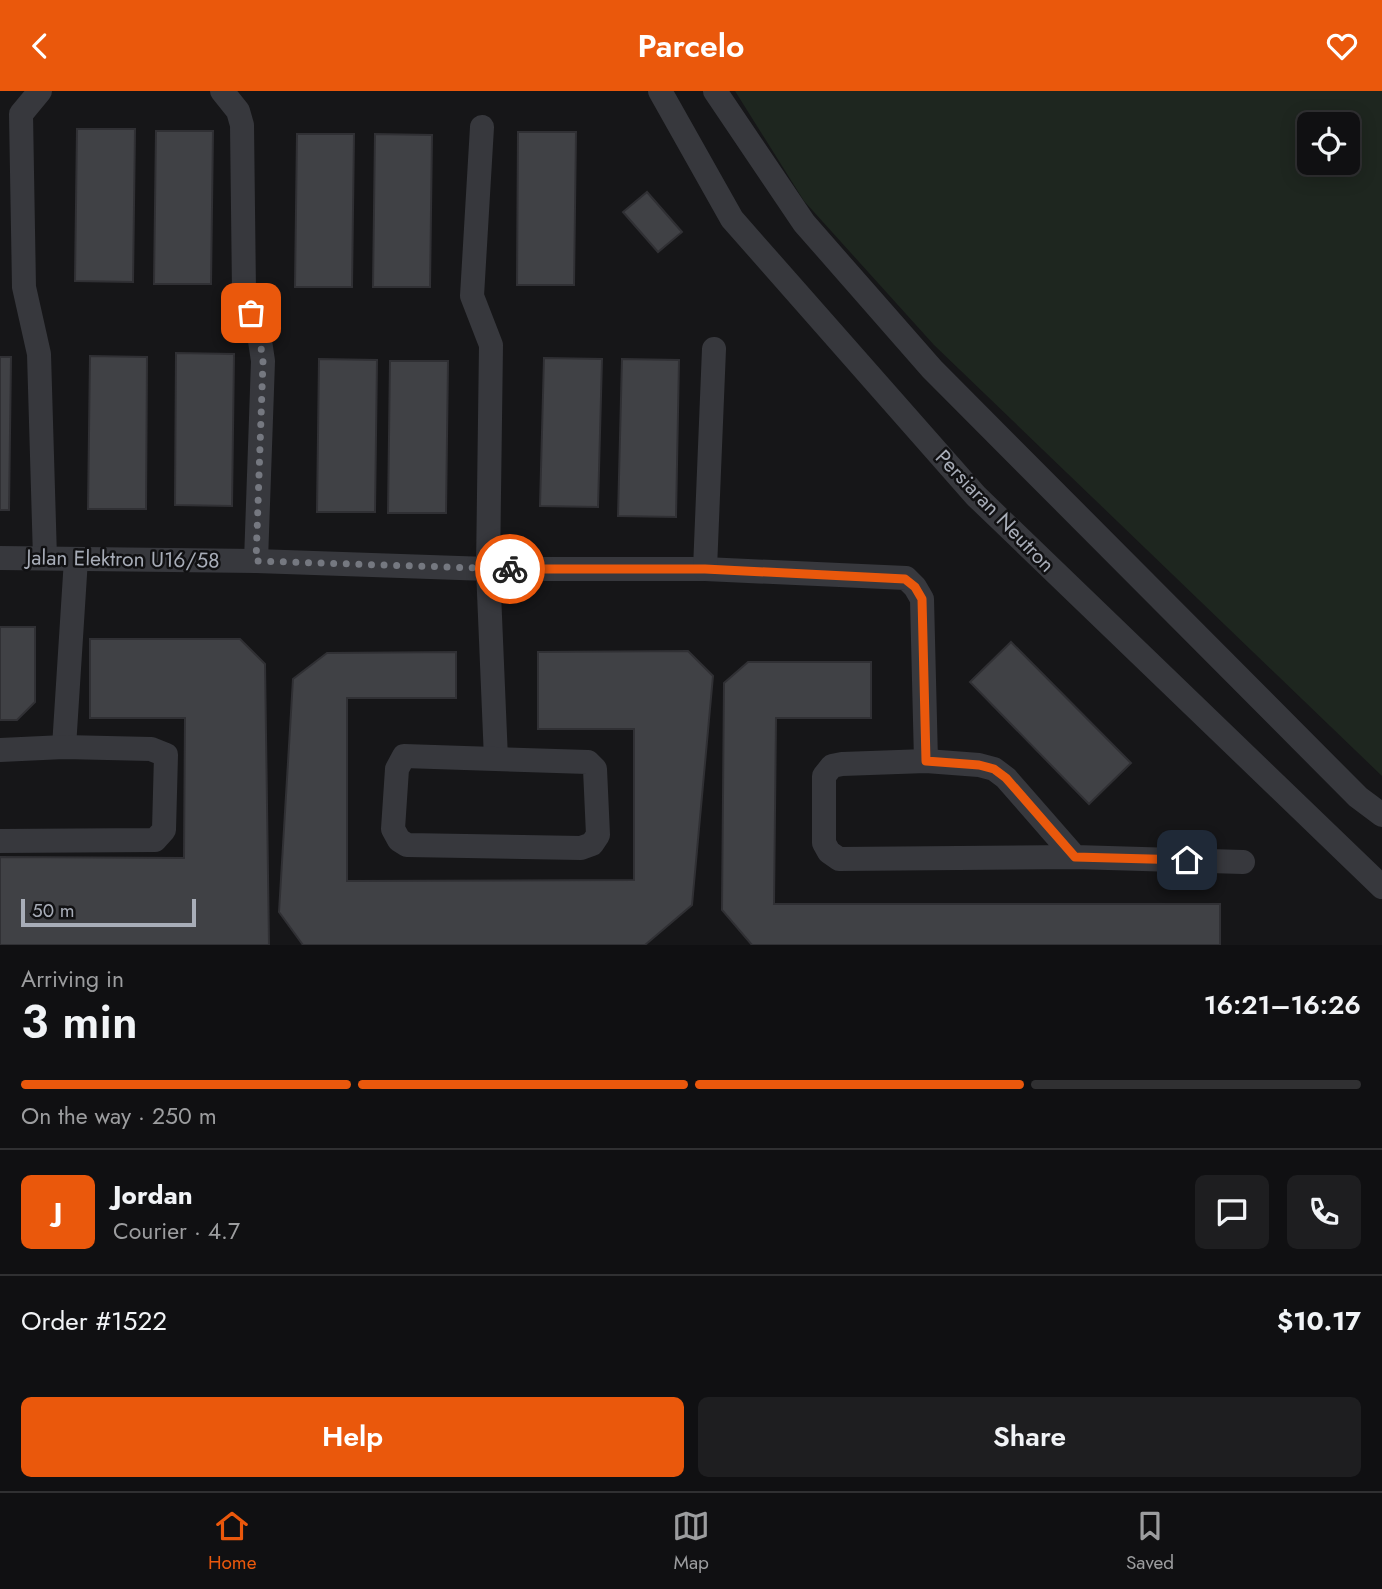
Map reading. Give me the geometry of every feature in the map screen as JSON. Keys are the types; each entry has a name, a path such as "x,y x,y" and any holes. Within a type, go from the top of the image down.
{"street":[{"path":"40,91 21,114 24,287 39,354 46,558"},
{"path":"222,91 238,111 242,125 244,292 259,334 263,361 256,561"},
{"name":"Persiaran Neutron","path":"660,91 732,219 976,496 1382,887"},
{"path":"715,91 804,223 932,369 1358,797 1382,815"},
{"path":"482,127 472,296 491,345 488,569 496,759"},
{"path":"705,569 714,349"},
{"name":"Jalan Elektron U16/58","path":"0,558 256,561 488,569 705,569 905,579 915,587 922,599 926,761"},
{"path":"64,747 76,559"},
{"path":"0,750 64,747 151,749 166,755 164,830 155,840 0,841"},
{"path":"404,756 496,759 588,762 595,769 598,835 592,844 581,848 407,845 399,840 393,829 397,769 404,756"},
{"path":"1075,857 1006,778 994,769 926,761 832,767 824,776 824,843 829,852 839,859 1075,857 1243,862"}],"shaded area":[{"path":"735,91 1382,91 1382,776 934,345 804,201"}],"building":[{"path":"77,129 135,129 133,282 75,281"},
{"path":"156,131 213,131 211,284 154,284"},
{"path":"518,132 576,132 574,285 517,285"},
{"path":"297,134 354,134 352,287 295,287"},
{"path":"375,134 432,135 430,287 373,287"},
{"path":"647,192 682,232 658,252 623,212"},
{"path":"176,353 234,354 232,506 175,505"},
{"path":"90,356 147,357 146,509 88,509"},
{"path":"0,357 11,357 9,510 0,510"},
{"path":"544,358 602,359 598,507 540,506"},
{"path":"319,359 377,360 375,512 317,512"},
{"path":"622,359 679,360 676,517 618,516"},
{"path":"390,361 448,361 446,513 388,513"},
{"path":"0,627 35,627 35,702 17,720 0,720"},
{"path":"90,639 240,639 265,664 269,945 0,945 0,857 184,858 185,718 90,718"},
{"path":"1011,642 1131,763 1089,804 970,682"},
{"path":"688,651 713,676 692,905 645,945 303,945 279,912 293,679 327,653 456,652 456,698 347,698 347,881 634,880 634,729 538,729 538,652"},
{"path":"748,662 871,662 871,718 776,718 774,904 1220,904 1220,945 752,945 722,910 724,683"}],"way so far":[{"path":"251,313 259,334 263,361 256,561 510,569"}],"route":[{"path":"510,569 705,569 905,579 915,587 922,599 926,761 979,765 994,769 1006,778 1075,857 1187,860"}]}
